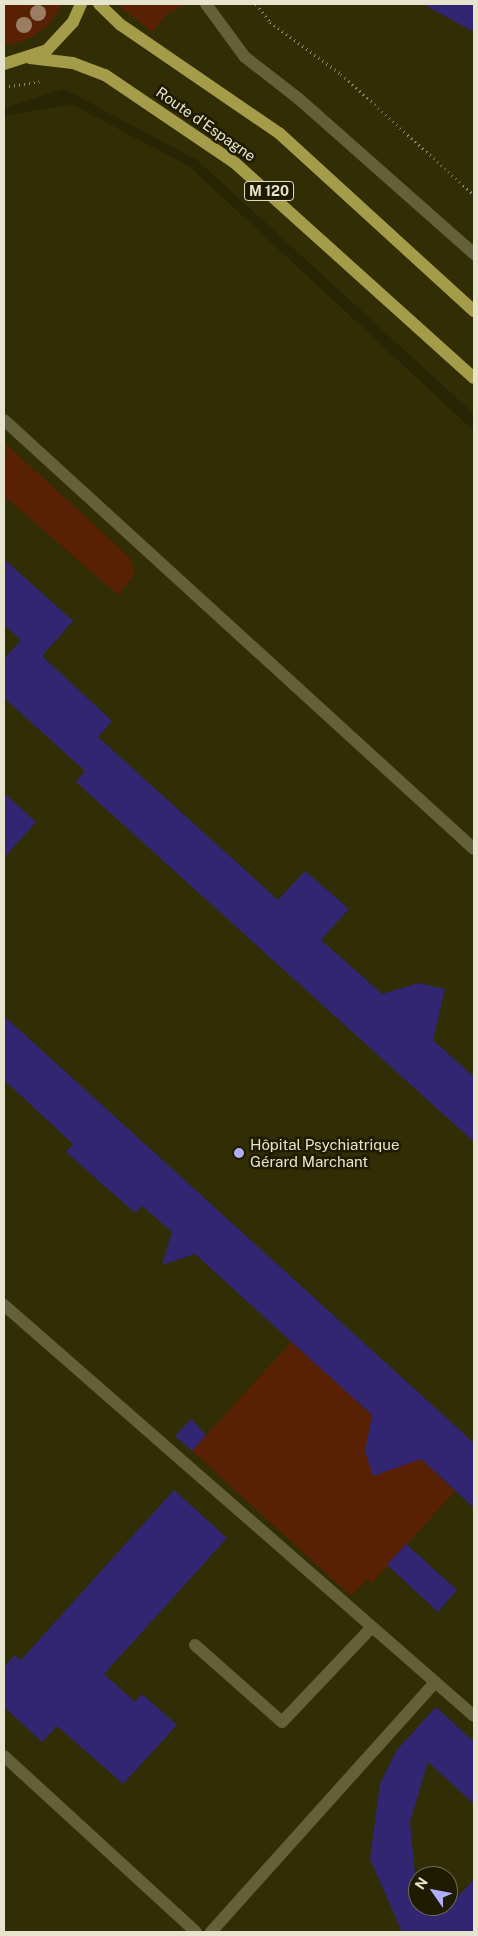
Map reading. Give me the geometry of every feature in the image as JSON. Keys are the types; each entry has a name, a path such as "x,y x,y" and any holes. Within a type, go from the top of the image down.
{"main road":[{"path":"4,64 30,58 61,37 81,4"},
{"path":"99,4 129,31 279,134 474,311"},
{"name":"Route d'Espagne","path":"30,58 73,63 105,76 235,163 474,378"}],"lane":[{"path":"206,4 245,57 313,112 474,254"},
{"path":"4,420 474,849"},
{"path":"4,1305 474,1716"},
{"path":"195,1645 282,1722 372,1627"},
{"path":"211,1932 435,1682"},
{"path":"4,1756 196,1932"}],"path":[{"path":"256,4 270,22 341,74 474,195"},
{"path":"4,87 49,79"}],"shaded area":[{"path":"4,4 474,4 474,414 197,160 64,89 4,108"},
{"path":"4,4 62,4 49,25 31,38 10,45 4,45"},
{"path":"117,4 187,4 167,14 152,32"},
{"name":"Hôpital Psychiatrique Gérard Marchant","path":"71,104 189,166 474,431 474,1932 4,1932 4,116"},
{"path":"4,442 130,558 135,574 118,595 4,496"},
{"path":"291,1342 376,1418 368,1436 378,1450 366,1454 373,1476 397,1467 398,1438 455,1491 372,1583 367,1579 351,1596 192,1451"}],"building":[{"path":"423,4 474,4 474,32"},
{"path":"4,559 73,621 42,656 112,721 98,737 278,900 305,871 349,909 321,940 382,994 419,983 445,989 433,1040 474,1077 474,1142 76,782 85,771 4,698 4,659 21,640 4,625"},
{"path":"4,793 36,822 4,858"},
{"path":"4,1016 474,1443 474,1508 421,1459 373,1476 365,1451 372,1415 195,1254 162,1265 172,1232 142,1206 135,1213 66,1152 73,1144 4,1080"},
{"path":"191,1419 206,1435 192,1451 175,1436"},
{"path":"174,1490 227,1538 104,1674 135,1702 142,1694 177,1725 123,1784 57,1726 42,1742 4,1707 4,1667 15,1655 21,1660"},
{"path":"406,1544 457,1590 438,1612 387,1565"},
{"path":"436,1707 474,1742 474,1804 428,1762 410,1822 414,1866 408,1866 408,1916 458,1916 458,1896 474,1879 474,1932 402,1932 370,1859 380,1784 396,1751"}],"place":[{"name":"Hôpital Psychiatrique Gérard Marchant","path":"239,1153"}]}
